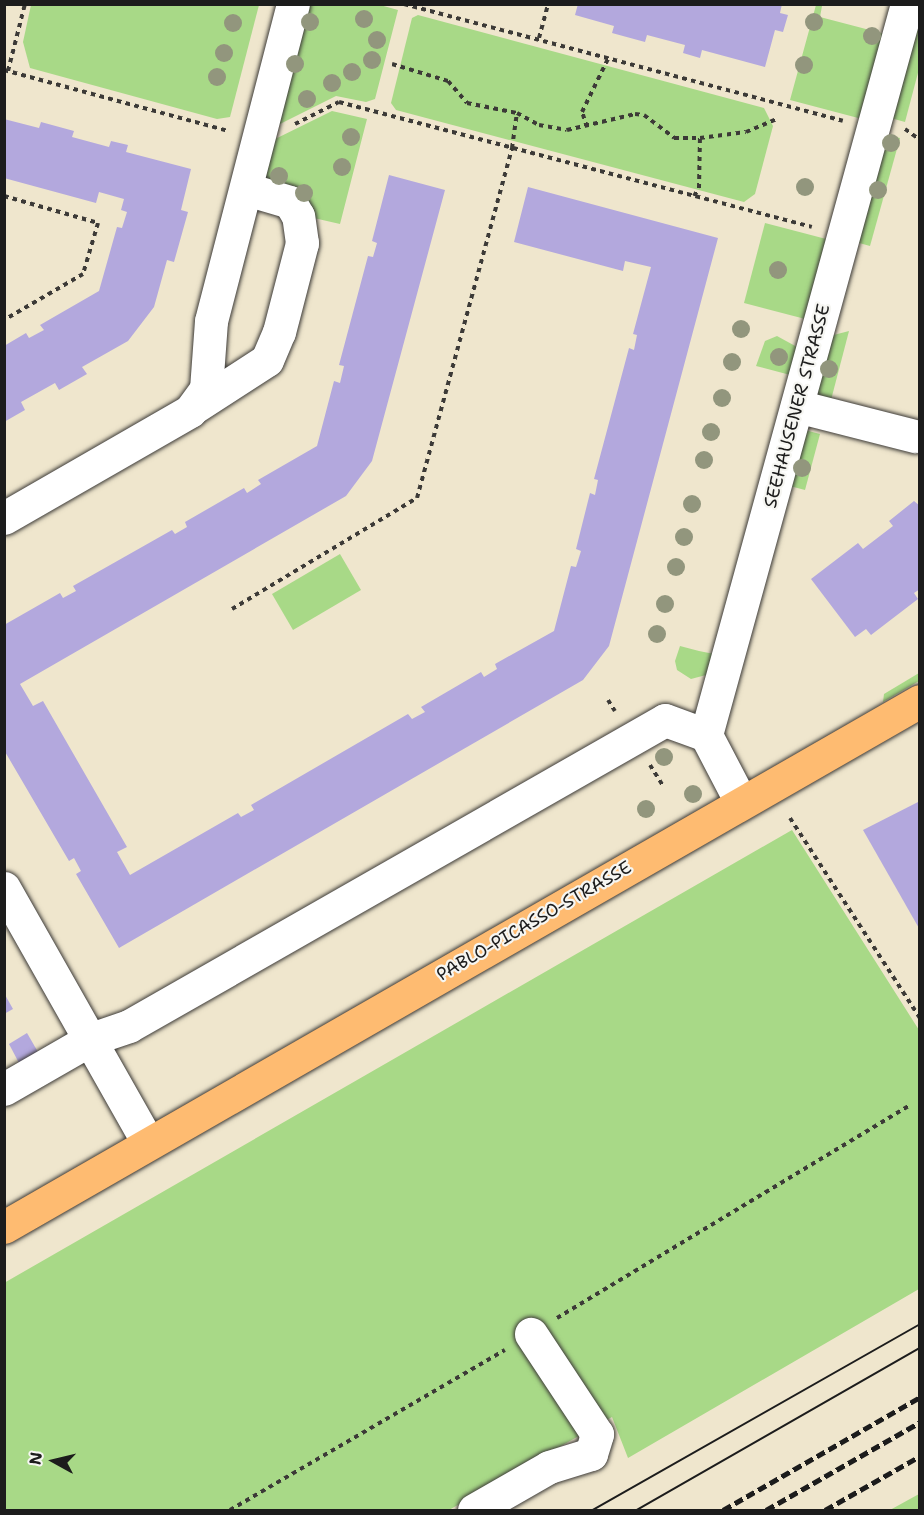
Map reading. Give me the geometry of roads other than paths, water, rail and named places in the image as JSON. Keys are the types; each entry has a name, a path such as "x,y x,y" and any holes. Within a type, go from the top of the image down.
{"main road":[{"name":"PABLO-PICASSO-STRASSE","path":"4,1227 920,700"}],"street":[{"path":"192,409 206,389 211,321 293,4"},
{"name":"SEEHAUSENER STRASSE","path":"706,735 907,4"},
{"path":"4,518 192,409 267,360 279,332 299,254 298,216 290,202 246,189"},
{"path":"797,406 915,436"},
{"path":"4,1089 91,1039 129,1026 665,720 706,735 741,802"},
{"path":"4,888 148,1143"},
{"path":"474,1510 549,1467 591,1454 597,1434 531,1334"}],"tram line":[{"path":"593,1510 920,1324"},
{"path":"637,1510 920,1348"}],"railway":[{"path":"723,1510 920,1397"},
{"path":"766,1510 920,1422"},
{"path":"825,1510 920,1456"}]}
